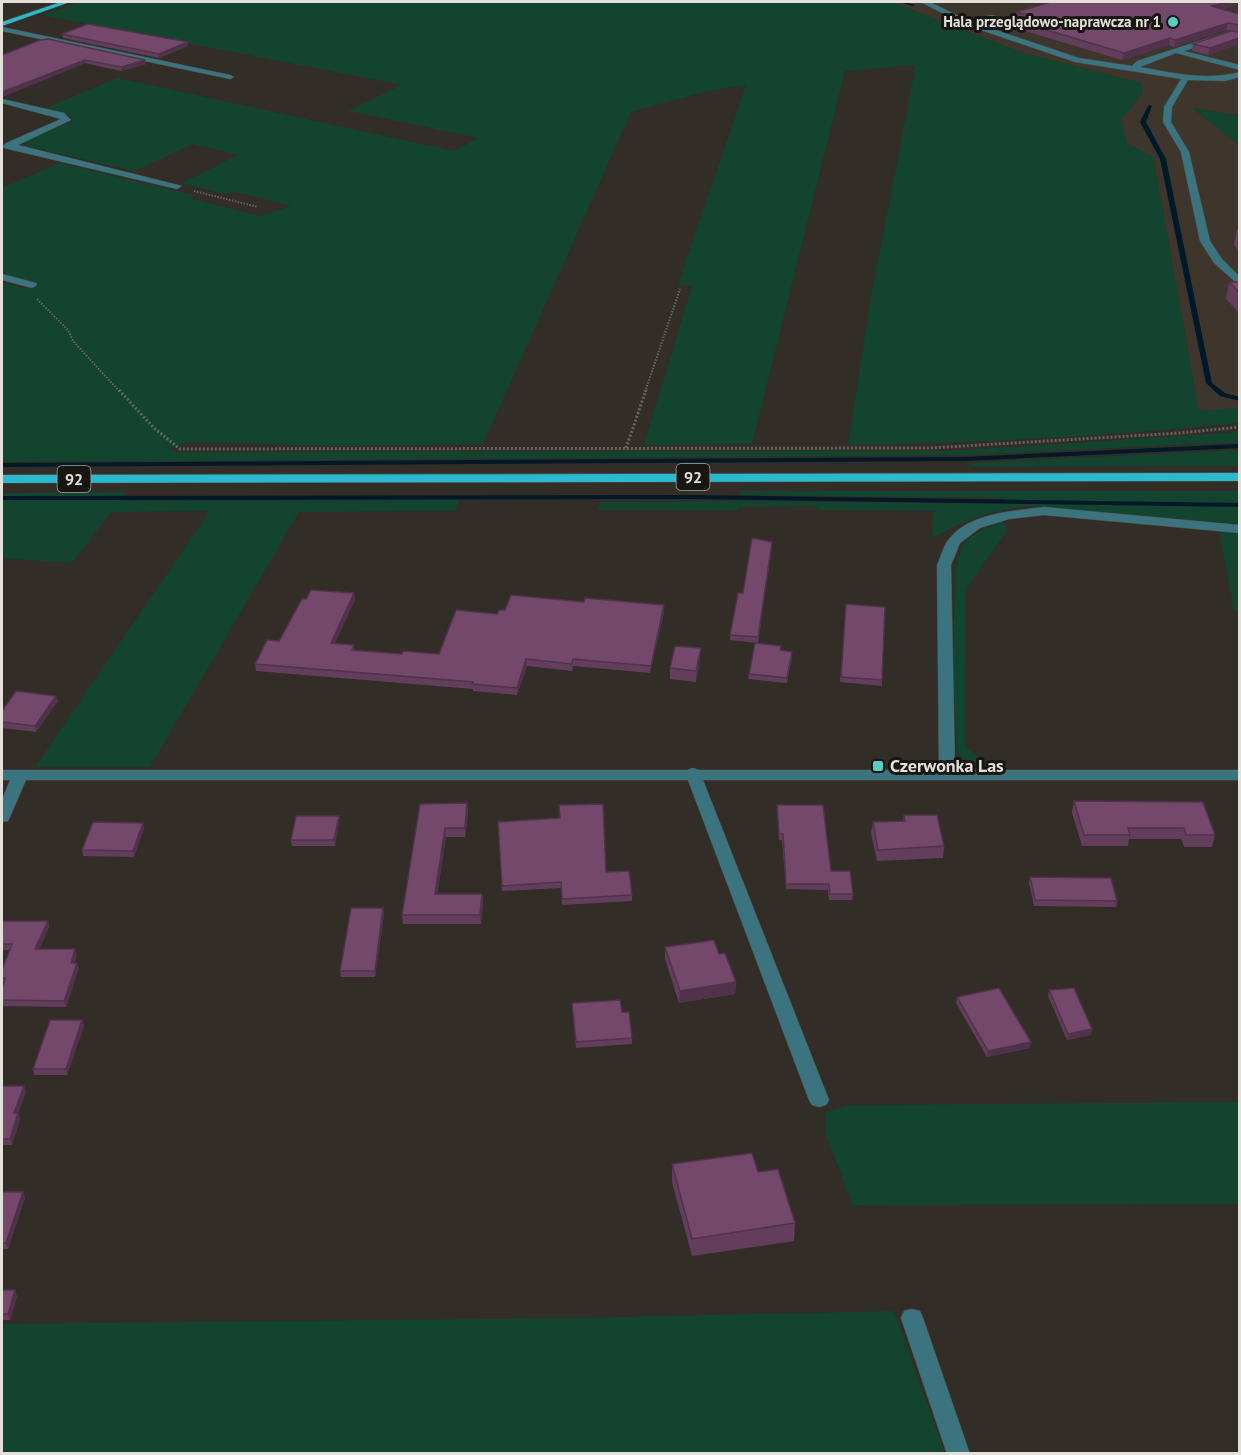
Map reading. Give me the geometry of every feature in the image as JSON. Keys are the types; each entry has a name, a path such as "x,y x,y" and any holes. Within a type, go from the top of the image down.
{"main road":[{"path":"2,24 66,2"},
{"name":"92","path":"2,479 1239,477"}],"street":[{"path":"925,2 966,22 1078,60 1135,68 1227,87"},
{"path":"1000,18 1017,14"},
{"path":"966,22 989,17 1030,27"},
{"path":"2,29 230,77"},
{"path":"1135,68 1140,63 1176,51 1230,34 1239,35"},
{"path":"1194,37 1208,41"},
{"path":"1176,51 1239,68"},
{"path":"1186,79 1225,79 1239,74"},
{"path":"1186,79 1168,107 1167,122 1185,152 1205,241 1218,261 1239,283"},
{"path":"2,101 65,116 68,120 5,147"},
{"path":"5,147 177,186"},
{"path":"2,277 32,285"},
{"path":"947,774 944,565 954,540 975,525 1008,515 1044,512 1239,529"},
{"path":"693,773 819,1100"},
{"path":"2,775 693,773 1239,775"},
{"path":"2,817 20,775"},
{"path":"912,1318 959,1454"}],"path":[{"path":"177,186 258,207"},
{"path":"32,285 33,296 68,330 73,341 85,355 154,428 180,448 930,448 1180,433 1239,427"},
{"path":"626,448 680,289"}],"shaded area":[{"path":"891,2 1239,2 1239,115 1193,108 1239,145 1239,408 1199,412 1153,157 1127,143 1121,120 1143,92 1141,83 1020,52"}],"green space":[{"path":"81,2 891,2 1020,52 1141,83 1143,92 1121,120 1127,143 1153,157 1199,411 1239,408 1239,423 1191,428 946,443 848,445 872,291 916,65 845,71 752,444 644,445 692,286 678,284 746,85 703,92 631,112 483,444 337,446 190,442 169,448 174,452 951,451 1239,432 1239,442 964,455 2,462 2,282 23,288 39,284 2,273 2,188 60,163 193,195 192,199 260,216 291,206 236,192 224,194 182,183 238,155 192,144 135,171 26,146 24,142 26,140 72,122 71,116 44,109 117,78 454,151 479,138 348,111 402,85 42,15"},
{"path":"1192,108 1239,115 1239,145"},
{"path":"1239,450 1239,466 970,467 972,463"},
{"path":"740,491 1239,491 1239,524 1033,506 981,516 932,538 934,511 819,510 814,506 739,507 738,510 598,510 601,502 1006,504 1004,498 739,495"},
{"path":"125,492 120,501 460,500 455,511 299,512 150,767 35,767 210,511 111,512 72,563 2,558 2,493"},
{"path":"1001,520 1008,529 966,589 965,744 969,750 993,766 972,767 957,754 953,670 955,570 961,549 968,538"},
{"path":"1219,529 1239,531 1239,611 1234,611"},
{"path":"1239,1102 1239,1204 853,1205 825,1133 825,1112 851,1105"},
{"path":"894,1311 945,1453 2,1453 2,1324 575,1318"}],"building":[{"path":"1051,2 1228,2 1212,6 1239,14 1239,25 1228,23 1124,53 1003,17 1032,24 1036,17 1016,12"},
{"path":"88,24 188,42 159,54 62,34"},
{"path":"1231,31 1239,32 1239,38 1210,48 1193,44"},
{"path":"48,39 145,60 121,67 85,60 2,92 2,55"},
{"path":"1229,282 1239,282 1239,292"},
{"path":"752,538 772,542 758,637 730,635 738,593 743,593"},
{"path":"311,590 354,593 331,643 354,645 352,650 402,654 403,651 439,654 456,610 497,614 499,610 505,610 511,595 584,602 585,598 664,605 651,666 573,659 572,664 526,659 517,688 472,684 473,682 255,664 267,640 279,641 302,599 306,599"},
{"path":"846,604 885,607 882,680 841,677"},
{"path":"755,643 781,646 780,650 792,652 787,678 749,674"},
{"path":"675,646 701,648 696,671 670,668"},
{"path":"16,691 56,696 35,726 2,722 2,711"},
{"path":"1074,801 1203,802 1215,835 1186,835 1184,828 1128,828 1130,835 1084,835"},
{"path":"467,803 465,828 445,828 435,894 482,894 480,915 402,915 420,804"},
{"path":"603,804 606,872 629,871 632,895 562,899 561,882 502,886 498,822 560,818 559,805"},
{"path":"777,805 823,805 831,871 850,871 853,894 830,894 829,884 786,884 783,834 779,834"},
{"path":"904,815 937,815 944,846 878,850 873,822 905,821"},
{"path":"296,816 339,816 334,840 291,840"},
{"path":"93,822 143,823 133,851 82,850"},
{"path":"1030,877 1111,878 1117,901 1035,900"},
{"path":"351,908 383,908 375,971 340,971"},
{"path":"2,921 48,921 35,949 75,949 71,963 77,963 64,1001 2,1000 5,978 2,978 2,970 12,944 2,944"},
{"path":"714,940 719,954 725,953 736,982 680,991 665,947"},
{"path":"999,988 1031,1042 988,1051 957,997"},
{"path":"1074,988 1092,1029 1068,1034 1049,990"},
{"path":"620,1000 622,1012 629,1012 632,1038 576,1042 572,1003"},
{"path":"50,1020 82,1020 66,1069 33,1069"},
{"path":"2,1086 24,1086 14,1113 18,1113 10,1139 2,1139"},
{"path":"752,1153 758,1172 778,1169 795,1223 692,1239 672,1164"},
{"path":"2,1192 23,1192 6,1243 2,1243"},
{"path":"2,1290 15,1290 8,1314 2,1314"}],"waterway":[{"path":"901,2 913,5"},
{"path":"1150,106 1143,122 1163,159 1209,383 1222,395 1240,399"},
{"path":"2,465 964,459 1240,446"},
{"path":"2,498 694,497 1240,505"}],"place":[{"name":"Hala przeglądowo-naprawcza nr 1","path":"1173,22"},
{"name":"Czerwonka Las","path":"878,766"}]}
